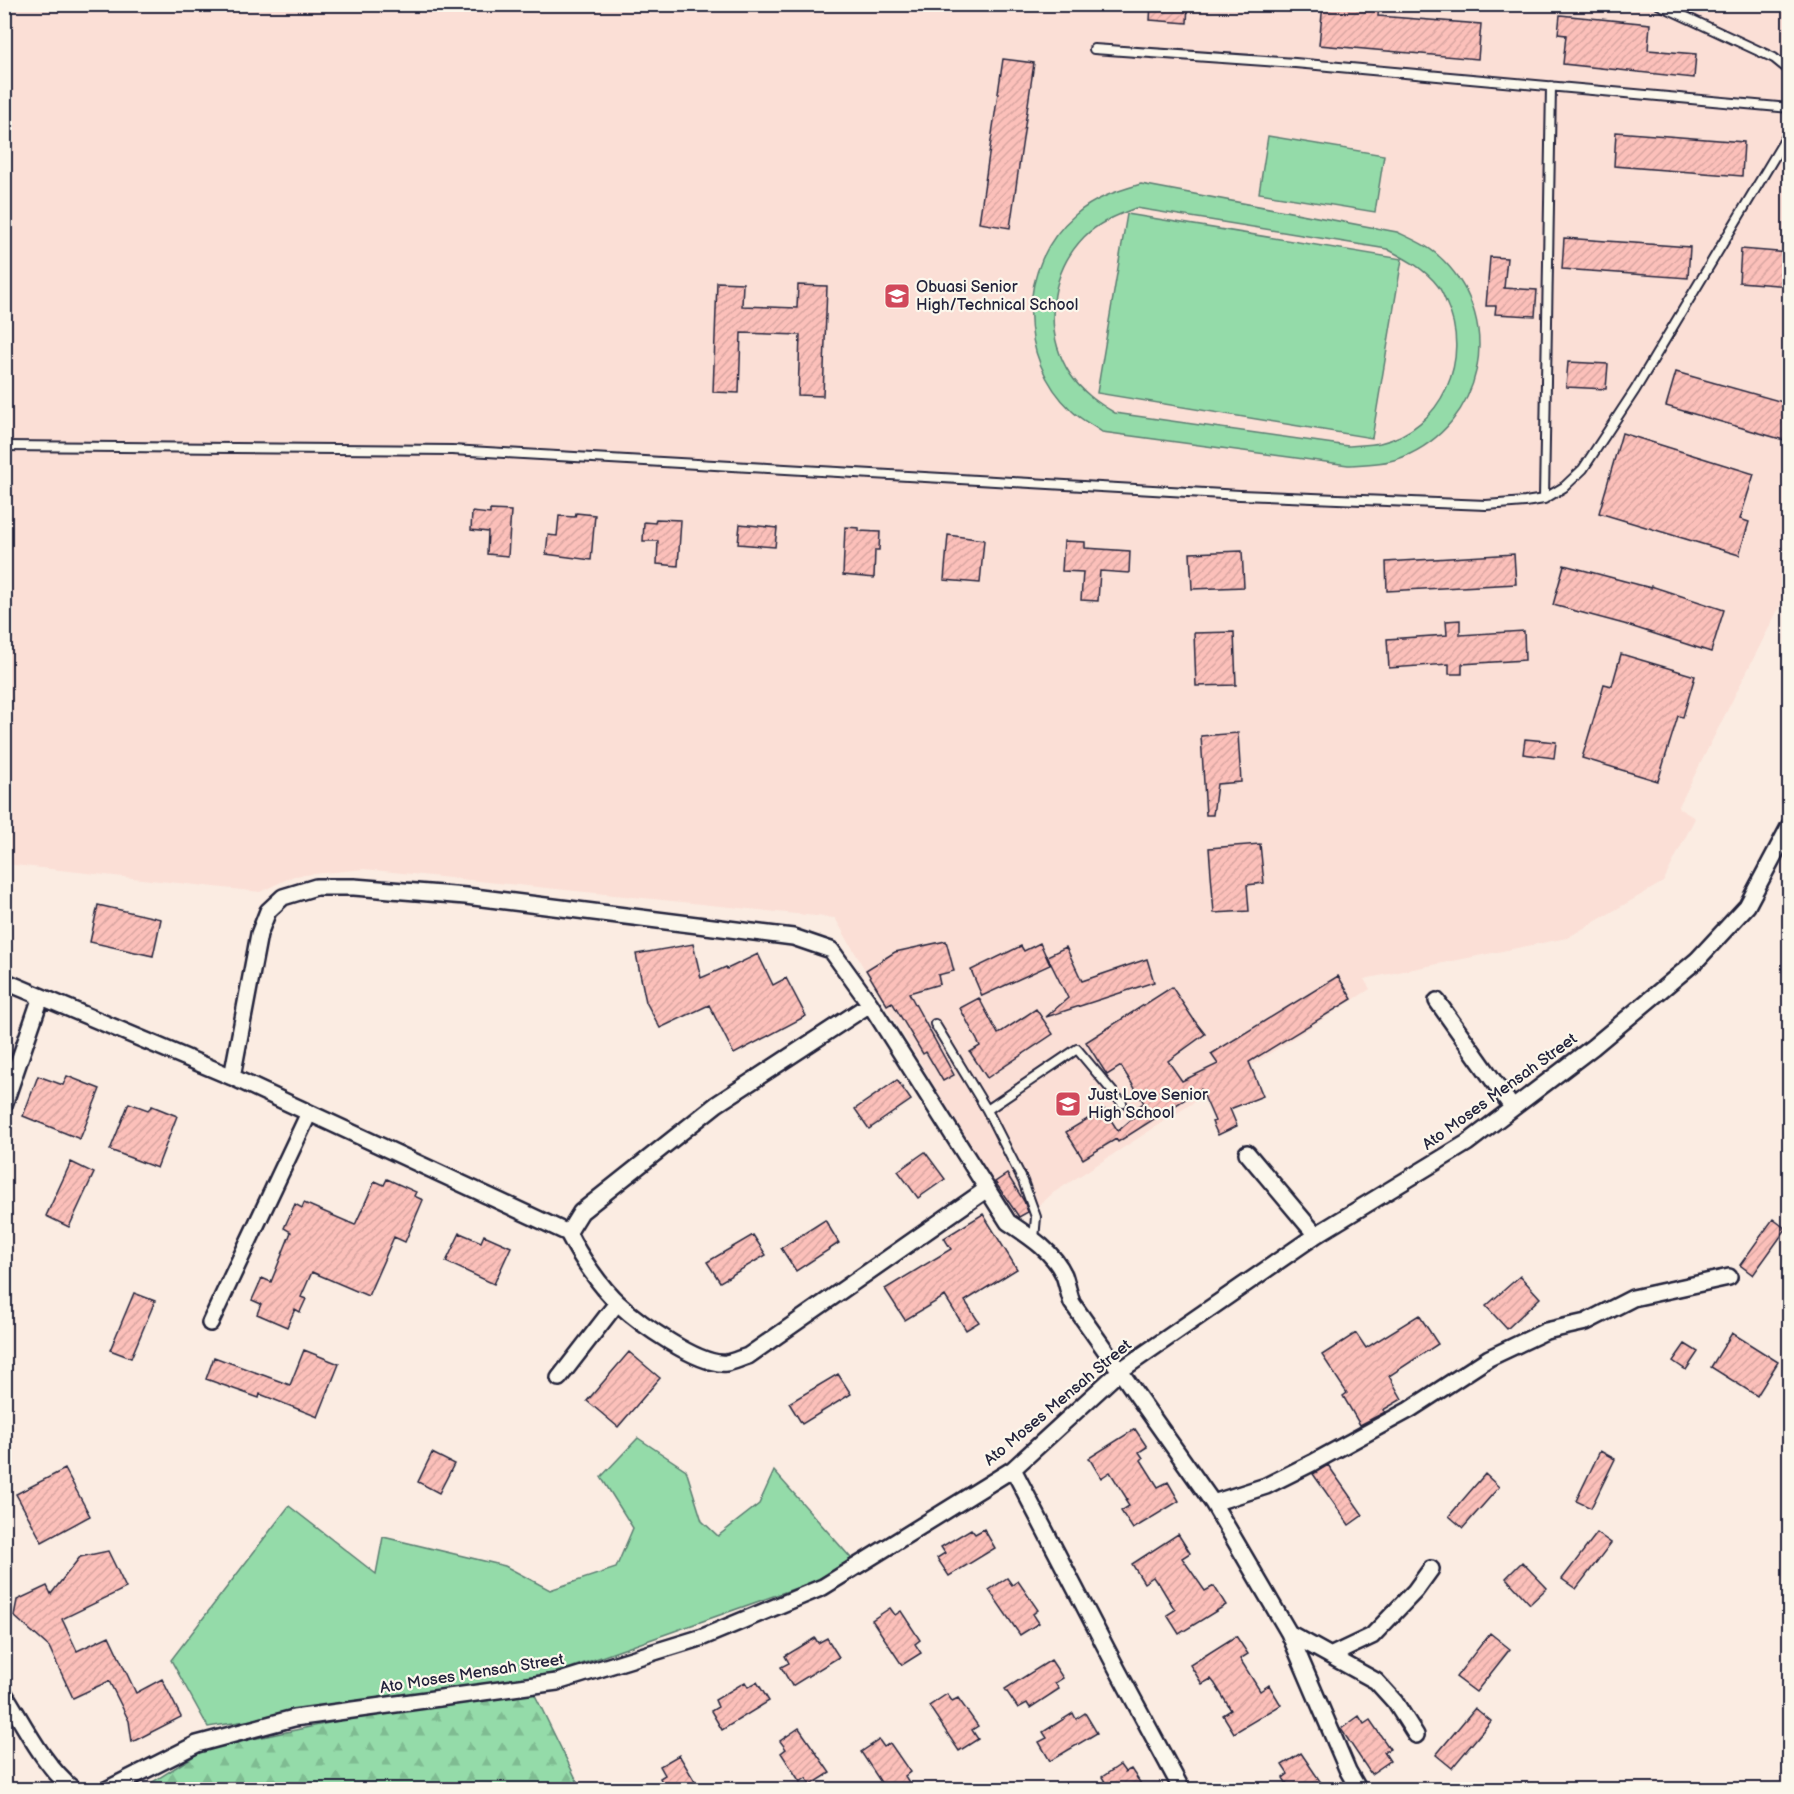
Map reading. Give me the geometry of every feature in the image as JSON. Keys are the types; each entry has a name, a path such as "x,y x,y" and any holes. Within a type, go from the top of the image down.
{"street":[{"name":"Ato Moses Mensah Street","path":"106,1790 197,1744 294,1718 557,1682 703,1637 823,1587 1013,1469 1120,1370 1316,1235 1467,1143 1593,1047 1697,960 1747,906 1790,825"},
{"path":"232,1077 259,934 268,911 283,897 316,887 354,886 466,896 793,937 831,950 870,1004 1008,1222 1034,1239 1053,1258 1064,1275 1072,1303 1213,1503 1288,1633 1348,1772 1359,1790"},
{"path":"4,981 232,1077 568,1233 579,1255 617,1304 662,1336 703,1360 725,1363 748,1356 987,1189"},
{"path":"4,1105 41,997"},
{"path":"1437,1001 1512,1107"},
{"path":"568,1233 581,1212 717,1104 870,1004"},
{"path":"210,1323 309,1113"},
{"path":"1247,1153 1316,1235"},
{"path":"1213,1503 1266,1486 1312,1463 1409,1410 1489,1358 1546,1331 1586,1322 1633,1298 1729,1277"},
{"path":"559,1378 617,1304"},
{"path":"1013,1469 1182,1790"},
{"path":"1332,1655 1372,1636 1415,1591 1431,1569"},
{"path":"1288,1633 1376,1680 1395,1702 1416,1735"},
{"path":"4,1693 57,1776 74,1790"}],"lane":[{"path":"1658,4 1774,58 1790,71"},
{"path":"1094,49 1295,63 1790,108"},
{"path":"1544,499 1551,86"},
{"path":"4,446 452,450 1240,495 1486,505 1544,499 1564,487 1583,469 1635,390 1790,131"},
{"path":"1781,145 1790,149"},
{"path":"935,1024 987,1110 1023,1181 1036,1217 1034,1239"},
{"path":"987,1110 1077,1049 1122,1103"}],"shaded area":[{"name":"Obuasi Senior High/Technical School","path":"5,5 1789,5 1789,588 1678,808 1695,818 1663,882 1567,938 1364,979 1370,989 1053,1193 1041,1204 1016,1220 891,1015 835,918 364,869 294,876 260,892 5,864"}],"green space":[{"path":"1268,136 1384,155 1375,212 1259,193"},
{"path":"1141,184 1397,232 1434,252 1463,286 1475,313 1479,342 1476,370 1467,397 1452,421 1430,442 1403,457 1383,462 1348,465 1102,432 1079,417 1054,390 1041,365 1033,339 1031,312 1034,285 1042,259 1056,235 1075,215 1115,192","holes":["1136,208 1387,249 1421,269 1439,288 1453,324 1456,346 1453,368 1446,388 1435,407 1420,423 1402,435 1380,443 1348,446 1115,413 1080,386 1061,358 1053,322 1057,285 1063,268 1084,237 1096,227"]},
{"path":"1127,214 1402,259 1372,438 1097,393"},
{"path":"638,1438 686,1470 702,1521 718,1536 759,1504 774,1471 858,1566 559,1672 208,1727 171,1660 289,1506 376,1574 383,1537 505,1566 550,1590 616,1568 633,1528 601,1477"},
{"path":"534,1693 581,1789 140,1790 205,1749 343,1720"}],"building":[{"path":"1151,4 1188,4 1187,23 1150,20"},
{"path":"1323,4 1379,4 1378,16 1481,24 1478,59 1319,45"},
{"path":"1560,15 1650,24 1648,50 1696,54 1694,78 1563,64 1566,35 1558,34"},
{"path":"1003,59 1034,63 1010,228 979,223"},
{"path":"1616,132 1744,142 1742,176 1614,166"},
{"path":"1564,238 1690,247 1688,278 1562,269"},
{"path":"1741,249 1790,253 1790,286 1739,282"},
{"path":"1490,257 1507,258 1504,288 1537,290 1535,316 1495,314 1496,306 1486,306"},
{"path":"717,282 743,283 742,306 797,308 798,285 827,286 823,396 798,395 800,335 741,333 739,393 713,392"},
{"path":"1568,362 1608,364 1606,389 1566,387"},
{"path":"1676,372 1790,404 1790,422 1784,440 1666,406"},
{"path":"1622,433 1754,474 1740,519 1749,522 1739,555 1599,513"},
{"path":"490,510 511,511 508,556 487,554 488,532 471,530 472,512 490,514"},
{"path":"576,513 595,515 591,560 546,554 548,535 557,536 559,516 575,517"},
{"path":"656,519 681,520 678,566 657,564 658,541 643,541 644,522 655,523"},
{"path":"740,524 777,528 775,547 738,544"},
{"path":"845,527 859,528 859,531 880,532 879,550 875,550 874,578 843,575"},
{"path":"948,535 984,540 980,583 944,580"},
{"path":"1064,541 1085,542 1085,548 1130,551 1129,573 1100,571 1098,601 1081,600 1083,572 1062,571"},
{"path":"1242,551 1244,587 1192,589 1190,553"},
{"path":"1514,554 1516,584 1387,591 1386,562"},
{"path":"1564,565 1651,588 1651,586 1724,610 1711,652 1624,624 1553,605"},
{"path":"1460,620 1460,635 1524,631 1525,660 1462,664 1462,674 1449,674 1449,664 1389,668 1387,639 1447,635 1446,621"},
{"path":"1234,632 1236,685 1196,686 1194,633"},
{"path":"1621,654 1695,676 1683,717 1678,716 1658,781 1582,758 1604,684 1612,686"},
{"path":"1238,733 1241,782 1217,784 1213,815 1206,815 1201,736"},
{"path":"1525,739 1556,742 1554,758 1523,754"},
{"path":"1260,844 1264,883 1247,885 1249,911 1214,913 1209,848"},
{"path":"98,905 161,919 153,956 90,942"},
{"path":"946,941 954,971 938,975 940,984 909,993 954,1075 943,1081 926,1052 923,1054 892,1002 887,1005 866,970 895,952"},
{"path":"1040,943 1050,965 982,996 971,970 1021,946 1024,951"},
{"path":"693,944 701,978 758,954 773,985 786,978 806,1016 734,1054 709,1005 660,1028 646,1002 636,954"},
{"path":"1066,947 1082,981 1147,959 1154,982 1046,1017 1068,998 1047,956"},
{"path":"1338,976 1352,999 1249,1062 1263,1096 1230,1109 1237,1126 1218,1135 1212,1122 1215,1121 1201,1089 1118,1142 1116,1139 1083,1159 1066,1132 1104,1109 1118,1131 1141,1111 1139,1106 1144,1103 1121,1066 1107,1075 1086,1042 1172,987 1205,1034 1168,1061 1182,1081 1218,1064 1211,1054"},
{"path":"979,998 998,1034 1036,1009 1053,1034 987,1078 970,1052 980,1046 960,1008"},
{"path":"38,1076 63,1085 67,1076 100,1089 80,1139 23,1116"},
{"path":"897,1080 911,1100 869,1129 855,1109"},
{"path":"129,1103 148,1110 152,1106 177,1116 157,1168 110,1150"},
{"path":"925,1152 945,1179 918,1198 898,1171"},
{"path":"71,1162 94,1173 69,1227 46,1216"},
{"path":"1007,1174 1024,1201 1028,1212 1019,1217 995,1182"},
{"path":"387,1179 416,1192 414,1196 423,1200 405,1242 394,1237 368,1296 312,1272 301,1297 306,1299 300,1312 295,1309 287,1327 257,1314 261,1304 252,1300 262,1278 271,1282 291,1232 284,1228 295,1204 302,1208 304,1203 355,1225 375,1181 384,1185"},
{"path":"983,1214 1017,1269 965,1301 979,1322 966,1330 945,1296 905,1320 885,1289 951,1249 944,1238"},
{"path":"1773,1219 1786,1229 1753,1275 1740,1265"},
{"path":"825,1220 839,1243 796,1271 781,1248"},
{"path":"460,1233 481,1242 484,1235 511,1247 494,1284 446,1262"},
{"path":"753,1235 766,1255 720,1282 707,1262"},
{"path":"1520,1276 1540,1298 1507,1329 1486,1306"},
{"path":"134,1293 155,1301 131,1358 110,1350"},
{"path":"1419,1315 1438,1344 1389,1376 1402,1399 1383,1410 1385,1412 1360,1425 1343,1396 1347,1393 1322,1355 1356,1333 1366,1348"},
{"path":"1732,1333 1778,1362 1757,1396 1711,1367"},
{"path":"1685,1344 1698,1352 1686,1370 1673,1361"},
{"path":"304,1350 339,1364 318,1417 260,1394 259,1398 206,1379 214,1357 290,1385"},
{"path":"629,1352 660,1378 618,1427 587,1401"},
{"path":"838,1374 851,1394 802,1424 789,1403"},
{"path":"1135,1429 1147,1447 1139,1452 1143,1458 1141,1460 1158,1487 1168,1482 1179,1501 1133,1529 1121,1511 1129,1506 1125,1500 1127,1499 1110,1472 1101,1478 1089,1458"},
{"path":"1600,1451 1615,1459 1591,1508 1576,1501"},
{"path":"432,1453 454,1464 439,1493 418,1482"},
{"path":"1328,1465 1363,1515 1349,1525 1313,1474"},
{"path":"65,1469 90,1516 42,1542 16,1494"},
{"path":"1485,1474 1499,1487 1463,1528 1449,1516"},
{"path":"971,1529 975,1534 984,1529 995,1548 949,1576 937,1558 945,1553 941,1547"},
{"path":"1597,1533 1611,1543 1576,1589 1562,1579"},
{"path":"1178,1534 1190,1553 1182,1558 1205,1591 1214,1586 1226,1605 1179,1634 1167,1615 1175,1610 1158,1582 1153,1577 1144,1583 1132,1564"},
{"path":"108,1551 126,1588 62,1619 77,1651 109,1636 136,1693 162,1679 181,1717 132,1742 129,1721 109,1681 73,1698 49,1647 14,1616 17,1600 47,1586 51,1594 80,1557"},
{"path":"1522,1562 1547,1588 1530,1604 1506,1578"},
{"path":"1007,1578 1012,1585 1018,1581 1038,1610 1033,1614 1039,1623 1020,1635 989,1590"},
{"path":"890,1608 895,1615 901,1611 920,1640 915,1644 921,1653 902,1665 872,1620"},
{"path":"1490,1633 1510,1649 1476,1692 1456,1677"},
{"path":"1236,1636 1248,1654 1240,1659 1260,1691 1269,1685 1281,1705 1234,1733 1223,1715 1231,1710 1215,1684 1211,1679 1202,1684 1190,1665"},
{"path":"815,1638 818,1643 827,1638 839,1657 792,1686 781,1667 789,1663 785,1656"},
{"path":"1051,1660 1063,1678 1055,1683 1059,1689 1030,1708 1027,1703 1018,1708 1005,1689"},
{"path":"745,1682 748,1687 757,1682 769,1701 722,1730 711,1711 718,1707 715,1700"},
{"path":"947,1694 952,1701 958,1698 978,1726 972,1730 978,1739 959,1751 929,1706"},
{"path":"1475,1708 1491,1721 1452,1768 1436,1755"},
{"path":"1073,1713 1076,1719 1085,1713 1097,1733 1050,1761 1039,1742 1047,1738 1043,1732"},
{"path":"1359,1716 1364,1724 1370,1720 1390,1749 1384,1752 1390,1761 1371,1774 1341,1729"},
{"path":"799,1728 830,1773 811,1785 806,1778 800,1782 781,1753 786,1749 780,1741"},
{"path":"879,1740 884,1747 890,1743 910,1772 905,1776 910,1784 903,1790 886,1790 861,1752"},
{"path":"1301,1753 1326,1790 1291,1790 1283,1778 1288,1774 1282,1765"},
{"path":"679,1755 700,1790 666,1790 660,1778 665,1775 660,1766"},
{"path":"1120,1765 1125,1772 1131,1769 1145,1790 1110,1790 1102,1777"}],"place":[{"name":"Obuasi Senior High/Technical School","path":"897,296"},
{"name":"Just Love Senior High School","path":"1068,1104"}]}
